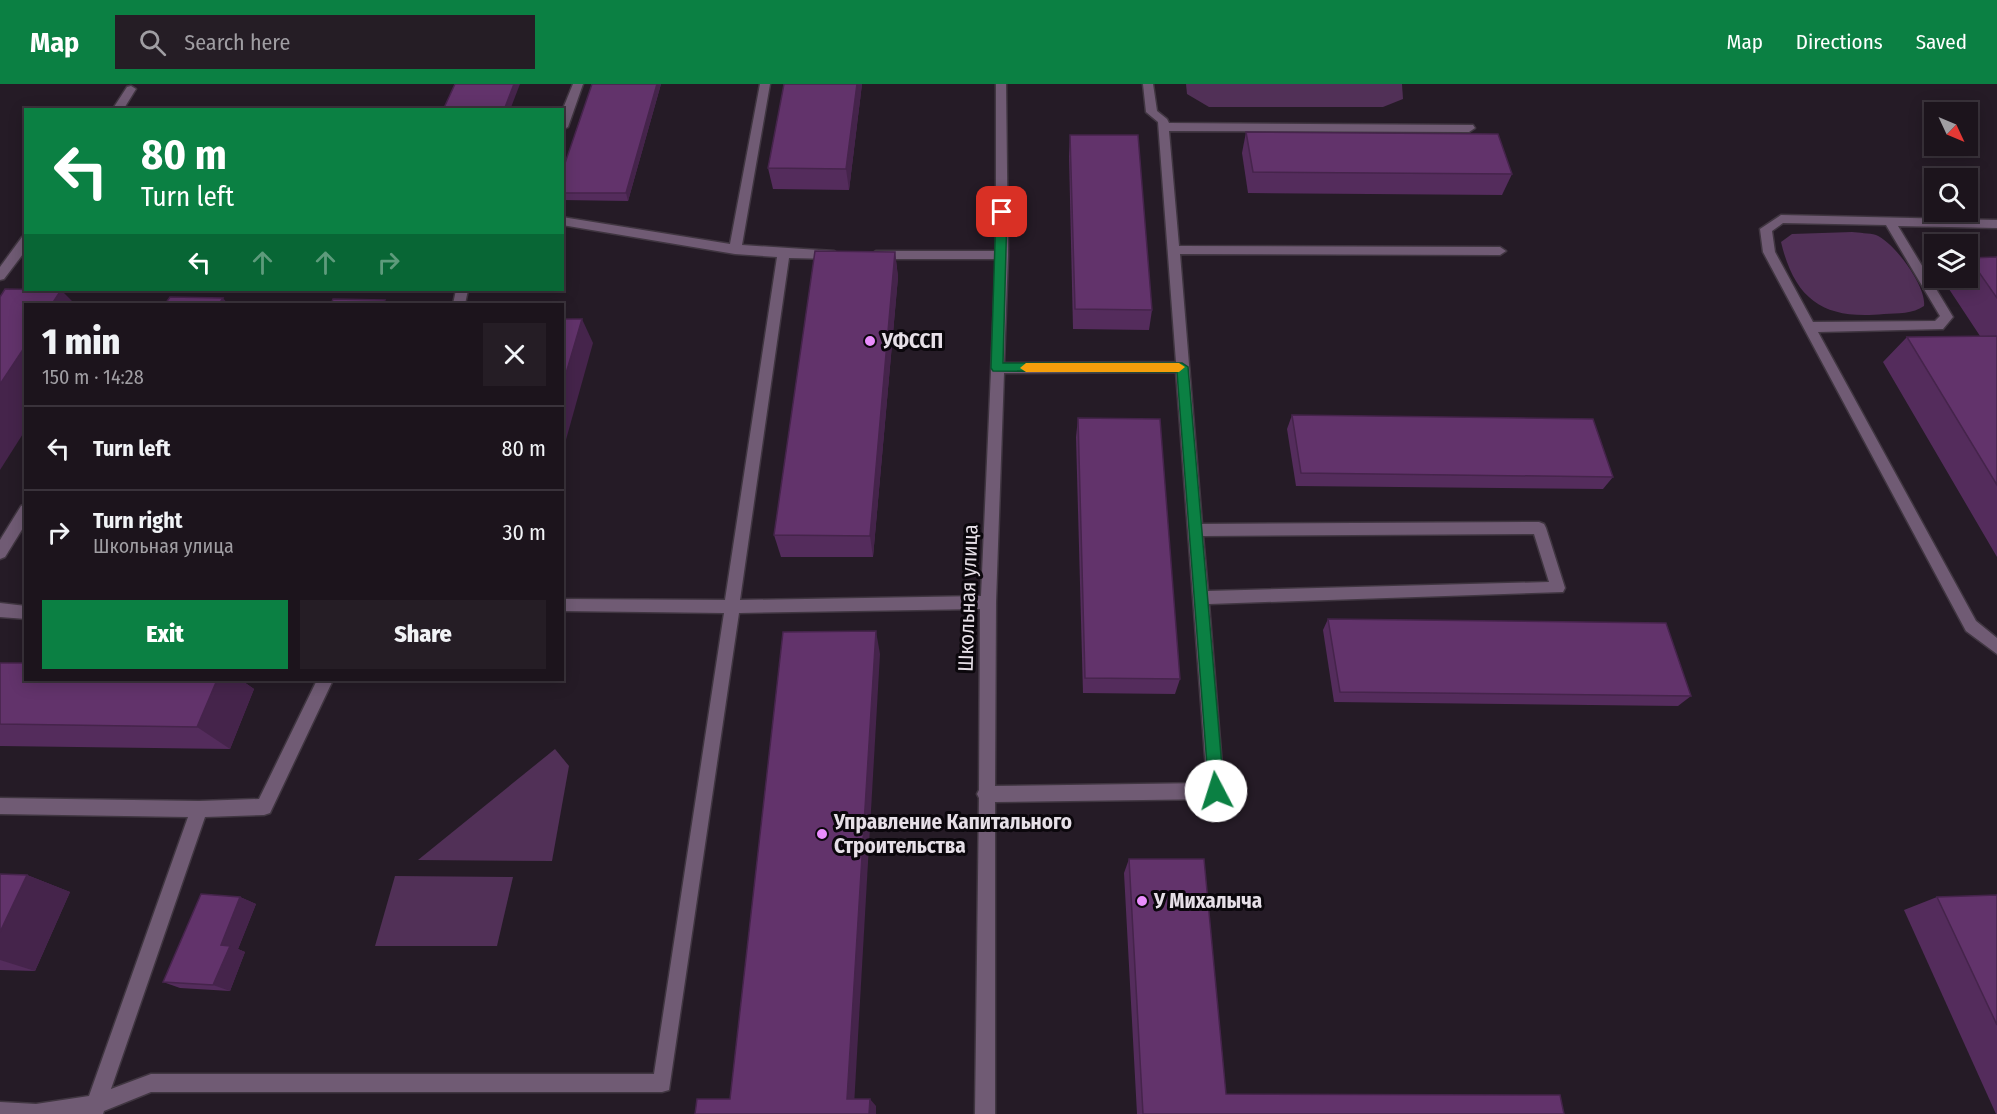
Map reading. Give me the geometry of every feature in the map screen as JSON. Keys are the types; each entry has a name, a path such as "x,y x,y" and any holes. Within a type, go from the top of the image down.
{"street":[{"path":"564,122 578,84"},
{"path":"735,250 765,84"},
{"name":"Школьная улица","path":"985,1114 985,794 988,602 1002,255 1001,84"},
{"path":"985,794 1216,791 1163,127 1162,121 1152,112 1148,84"},
{"path":"118,108 131,89"},
{"path":"1163,127 1469,128"},
{"path":"1997,224 1781,219 1766,229 1768,252 1971,626 1997,647"},
{"path":"564,221 735,250 783,255 1002,255"},
{"path":"1809,327 1938,326 1947,317 1888,221"},
{"path":"0,276 24,243"},
{"path":"1173,250 1500,251"},
{"path":"0,1112 36,1114 94,1109 151,1083 662,1083 783,255"},
{"path":"997,368 1182,367"},
{"path":"0,553 24,513"},
{"path":"1195,531 1539,528 1558,588 1201,598"},
{"path":"564,605 732,607 988,602"},
{"path":"0,610 24,613"},
{"path":"0,806 199,809 264,807 325,681"},
{"path":"94,1109 199,809"}],"shaded area":[{"path":"1186,84 1402,84 1403,99 1383,107 1209,107 1187,94"},
{"path":"1852,232 1876,235 1892,246 1915,277 1924,298 1924,306 1900,313 1845,314 1829,309 1804,292 1787,262 1781,242 1792,234"},
{"path":"555,749 569,766 552,861 418,860"},
{"path":"395,876 513,877 497,946 375,946"}],"building":[{"path":"455,84 514,84 505,108 444,108"},
{"path":"592,84 657,84 626,193 564,193 564,166"},
{"path":"784,84 857,84 846,169 768,168"},
{"path":"1246,132 1498,134 1512,174 1253,172"},
{"path":"1070,135 1138,135 1152,310 1075,309"},
{"path":"815,251 895,252 870,536 774,535"},
{"path":"1997,257 1997,298 1978,271 1978,258"},
{"path":"5,289 60,291 53,303 24,303 24,348 0,384 0,297"},
{"path":"170,297 223,298 220,303 166,303"},
{"path":"333,299 385,300 384,303 331,303"},
{"path":"564,319 582,319 564,380"},
{"path":"1997,336 1997,485 1907,337"},
{"path":"1292,415 1593,419 1613,477 1301,473"},
{"path":"1078,418 1160,419 1180,679 1085,678"},
{"path":"1328,619 1666,623 1691,696 1340,692"},
{"path":"876,631 847,1099 870,1099 869,1114 695,1114 697,1099 730,1099 783,632"},
{"path":"0,663 24,663 24,681 217,681 197,727 0,724"},
{"path":"1129,859 1204,859 1226,1094 1560,1095 1564,1114 1143,1114"},
{"path":"0,874 27,875 0,932"},
{"path":"201,894 240,897 221,945 230,946 213,985 163,982"},
{"path":"1997,895 1997,1025 1937,897"}],"slow traffic":[{"path":"1026,368 1179,367"}],"place":[{"name":"УФССП","path":"870,341"},
{"name":"Управление Капитального Строительства","path":"822,834"},
{"name":"У Михалыча","path":"1142,901"}],"route":[{"path":"1002,212 997,368 1182,367 1216,791"}]}
